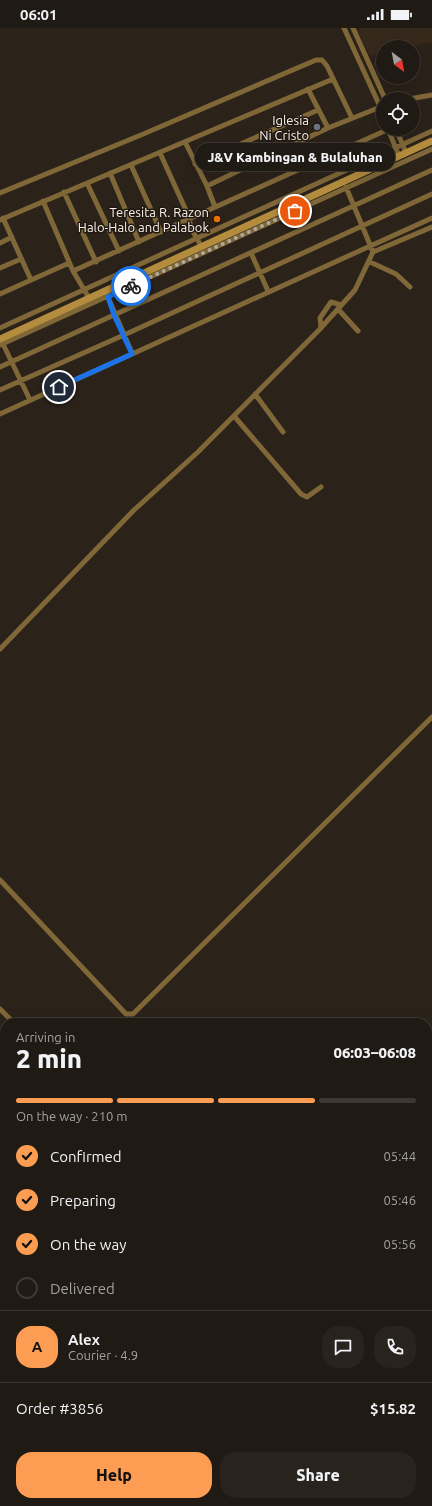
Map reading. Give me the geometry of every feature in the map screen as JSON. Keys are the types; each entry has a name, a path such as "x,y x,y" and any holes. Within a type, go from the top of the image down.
{"street":[{"path":"344,28 376,94"},
{"path":"353,28 382,92"},
{"path":"0,193 141,135 316,60 324,61 333,79 337,83 352,118"},
{"path":"31,280 2,219 160,153 308,88 333,79"},
{"path":"308,88 328,128"},
{"path":"420,97 432,95"},
{"path":"207,186 328,128 376,108"},
{"path":"195,164 318,110"},
{"path":"0,328 432,131"},
{"path":"73,271 162,232 189,217 376,134"},
{"path":"391,136 396,148 402,155"},
{"path":"399,136 402,145 402,155"},
{"path":"1,343 89,298 106,294 201,246 432,141"},
{"path":"185,142 207,186 214,207"},
{"path":"1,343 106,294 432,149"},
{"path":"160,153 189,217 189,223 196,239 201,246"},
{"path":"131,165 162,232"},
{"path":"0,367 432,170"},
{"path":"110,174 139,242"},
{"path":"88,183 119,251"},
{"path":"0,649 134,510 198,452 356,290 370,262 373,252 346,187"},
{"path":"64,192 96,262"},
{"path":"0,390 432,194"},
{"path":"43,201 73,271 89,298"},
{"path":"0,414 268,291 432,218"},
{"path":"373,252 432,226"},
{"path":"0,243 12,238"},
{"path":"251,253 268,291"},
{"path":"0,268 21,259"},
{"path":"0,294 69,262"},
{"path":"370,262 391,272 410,287"},
{"path":"106,294 132,354"},
{"path":"321,327 320,318 331,302 340,307 358,331"},
{"path":"1,343 30,400"},
{"path":"255,394 283,432"},
{"path":"234,416 301,494 306,496 321,487"},
{"path":"0,880 126,1014 133,1014 432,717"},
{"path":"0,1009 9,1018"}],"shaded area":[{"path":"360,28 432,28 432,42 420,45 420,40 376,40 376,55 370,56 358,32"}],"way so far":[{"path":"131,286 295,211"}],"place":[{"name":"Iglesia Ni Cristo","path":"317,127"},
{"name":"J&V Kambingan & Bulaluhan","path":"295,211"},
{"name":"Teresita R. Razon Halo-Halo and Palabok","path":"217,219"}],"route":[{"path":"59,387 104,365 132,354 114,315 108,297 131,286"}]}
